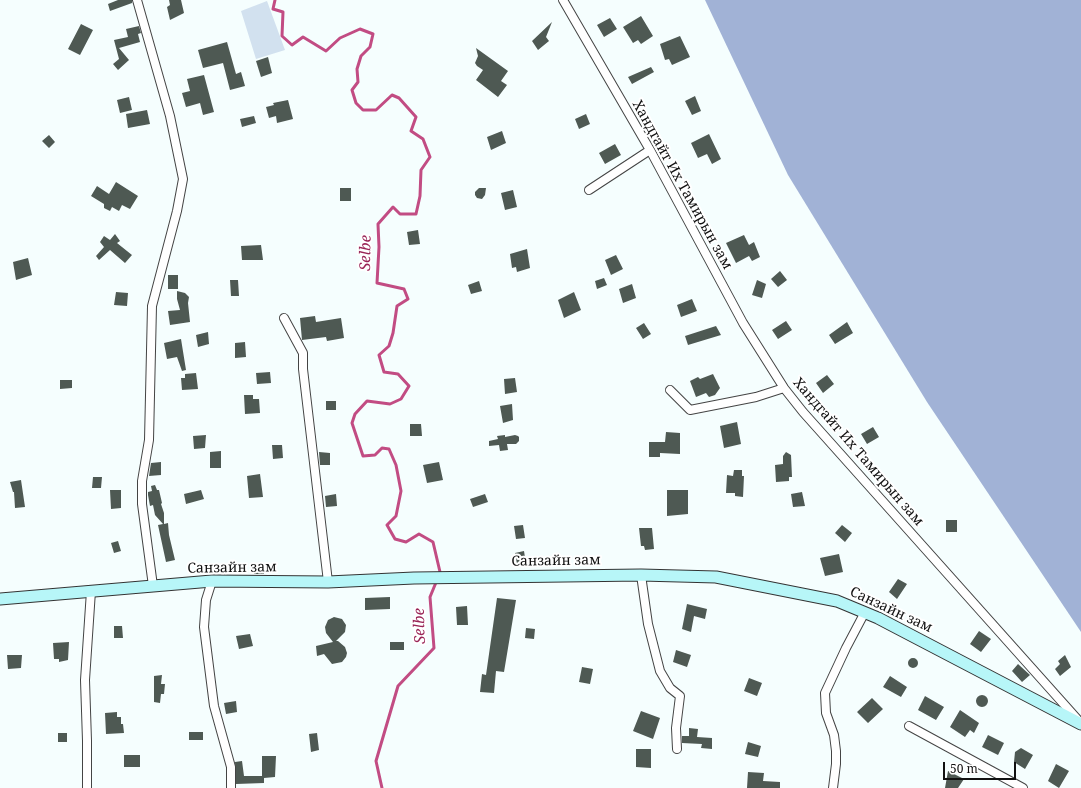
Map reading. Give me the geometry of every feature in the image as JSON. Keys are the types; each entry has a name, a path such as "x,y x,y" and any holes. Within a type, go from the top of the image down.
{"main road":[{"name":"Санзайн зам","path":"0,599 212,582 328,582 414,578 641,575 716,577 837,601 865,612 885,621 1081,724"}],"street":[{"path":"137,0 170,116 183,180 177,211 152,306 149,440 142,481 142,504 153,586"},
{"name":"Хандгайт Их Тамирын зам","path":"563,0 650,150 743,323 784,388 808,418 1081,724"},
{"path":"588,190 650,150"},
{"path":"284,318 303,353 303,369 328,582"},
{"path":"670,390 690,410 756,397 784,388"},
{"path":"641,575 648,624 660,671 670,688 680,696 676,728 678,748"},
{"path":"212,582 206,600 204,627 214,706 231,767 231,788"},
{"path":"88,788 85,680 91,591"},
{"path":"832,788 836,764 836,752 834,735 826,713 825,692 865,612"},
{"path":"909,726 1023,788"}],"shaded area":[{"path":"705,0 1081,0 1081,632 927,402 788,175"},
{"path":"267,1 285,50 256,59 241,11"}],"building":[{"path":"118,0 132,0 132,3 110,11 108,4"},
{"path":"169,0 181,0 184,13 170,20 167,7 170,5"},
{"path":"641,16 653,36 641,44 638,40 633,43 623,27"},
{"path":"610,18 617,29 604,37 597,25"},
{"path":"552,22 546,37 549,41 538,50 532,41"},
{"path":"81,24 93,30 80,55 68,49"},
{"path":"139,26 141,33 138,34 140,42 119,48 129,60 118,70 113,64 119,59 114,40 128,37 126,29"},
{"path":"680,36 690,57 672,65 669,59 665,60 660,44"},
{"path":"227,42 236,74 241,72 245,86 230,90 223,63 203,68 198,50"},
{"path":"476,48 508,71 501,81 507,85 498,97 476,80 483,70 475,63 478,56"},
{"path":"268,57 272,73 261,77 256,61"},
{"path":"651,67 654,72 632,84 628,77"},
{"path":"204,75 214,112 203,115 200,103 186,107 182,93 190,91 187,79"},
{"path":"695,96 701,111 692,115 685,101"},
{"path":"129,97 132,110 120,113 117,100"},
{"path":"288,100 293,119 277,123 276,116 269,118 266,107 274,105 273,103"},
{"path":"147,110 150,124 128,128 126,114"},
{"path":"586,114 590,124 579,129 575,119"},
{"path":"254,116 256,123 242,127 240,119"},
{"path":"502,131 506,143 491,150 487,137"},
{"path":"709,134 721,159 712,164 707,154 698,158 691,143"},
{"path":"49,135 55,142 49,148 42,141"},
{"path":"615,144 621,155 605,164 599,153"},
{"path":"116,182 138,196 130,209 122,205 119,211 112,207 110,211 104,208 104,204 91,196 97,186 109,194"},
{"path":"340,188 351,188 351,201 340,201"},
{"path":"479,188 486,188 485,195 482,199 477,198 475,195 475,192"},
{"path":"513,190 517,207 505,210 501,193"},
{"path":"418,230 420,244 409,245 407,232"},
{"path":"115,234 120,241 117,243 132,255 125,263 110,250 99,260 96,256 104,247 100,242 104,236 110,240"},
{"path":"744,235 749,245 754,242 760,257 752,261 749,256 736,263 726,243"},
{"path":"261,245 263,260 242,260 241,246"},
{"path":"527,249 530,268 517,272 516,267 512,268 510,254"},
{"path":"616,255 623,269 611,275 605,260"},
{"path":"28,258 32,275 16,280 13,262"},
{"path":"780,271 787,280 778,287 771,279"},
{"path":"168,275 178,275 178,289 168,289"},
{"path":"604,278 607,285 597,289 595,281"},
{"path":"230,280 238,280 239,296 231,296"},
{"path":"757,280 766,284 762,298 752,295"},
{"path":"479,281 482,291 471,294 468,285"},
{"path":"632,284 636,298 623,303 619,289"},
{"path":"177,291 185,293 189,297 188,303 190,322 170,325 168,311 180,310 177,299"},
{"path":"116,292 128,293 127,306 114,305"},
{"path":"574,292 581,310 564,318 558,300"},
{"path":"692,299 697,311 681,317 677,305"},
{"path":"315,316 316,322 341,318 344,338 327,341 326,337 302,340 300,318"},
{"path":"786,321 792,330 778,339 772,330"},
{"path":"847,322 853,333 835,344 829,335"},
{"path":"644,323 651,334 643,339 636,328"},
{"path":"716,326 721,335 688,345 685,336"},
{"path":"208,332 209,344 198,347 196,335"},
{"path":"181,339 186,370 182,371 177,357 167,359 164,343"},
{"path":"245,342 246,357 235,358 235,343"},
{"path":"270,372 271,383 257,384 256,373"},
{"path":"196,373 198,389 182,390 181,378 185,378 185,374"},
{"path":"713,374 720,388 715,395 709,397 706,393 696,397 690,381 698,377 700,379"},
{"path":"827,375 834,384 823,393 816,383"},
{"path":"515,378 517,392 505,394 504,379"},
{"path":"60,380 72,380 72,388 60,389"},
{"path":"244,395 253,395 253,399 259,399 260,413 245,414"},
{"path":"326,401 336,401 336,410 326,410"},
{"path":"512,404 513,420 503,423 500,406"},
{"path":"737,422 741,444 724,448 720,426"},
{"path":"410,424 421,424 422,436 410,436"},
{"path":"873,427 879,437 867,444 861,434"},
{"path":"666,432 680,433 680,454 660,453 660,457 649,457 649,442 665,442"},
{"path":"206,435 205,448 194,449 193,436"},
{"path":"505,435 505,437 515,435 518,436 519,441 516,444 507,444 508,450 500,451 499,445 489,446 489,441 498,439 497,436"},
{"path":"272,445 282,445 283,458 273,459"},
{"path":"221,451 221,468 210,468 210,452"},
{"path":"319,452 330,453 330,465 320,465"},
{"path":"786,452 791,455 792,477 789,477 789,481 776,482 775,465 783,464 783,456"},
{"path":"161,462 161,475 149,476 151,463"},
{"path":"439,462 443,480 427,483 423,465"},
{"path":"734,470 742,470 742,476 744,476 743,497 735,496 735,493 726,493 727,475 733,476"},
{"path":"260,474 263,497 249,498 247,476"},
{"path":"93,477 102,477 101,488 92,488"},
{"path":"21,480 25,507 15,508 14,492 10,482"},
{"path":"155,485 157,490 159,490 162,503 164,524 168,523 169,535 175,560 166,562 158,525 163,524 155,515 153,505 150,506 148,495 148,492 152,491 151,486"},
{"path":"110,490 121,490 121,508 111,509"},
{"path":"201,490 204,499 186,504 184,494"},
{"path":"667,490 688,490 688,514 667,516"},
{"path":"802,492 805,506 793,507 791,494"},
{"path":"336,494 337,506 326,507 325,496"},
{"path":"485,494 488,502 473,507 470,499"},
{"path":"946,520 957,520 957,532 946,532"},
{"path":"523,525 525,538 516,539 514,526"},
{"path":"842,525 852,533 845,542 835,533"},
{"path":"639,528 652,528 654,549 645,550 644,546 641,546"},
{"path":"118,541 121,551 114,553 111,543"},
{"path":"524,551 526,564 517,564 515,553"},
{"path":"839,554 843,572 825,576 820,558"},
{"path":"254,565 264,565 264,574 254,574"},
{"path":"898,579 907,584 897,599 889,592"},
{"path":"390,597 390,609 365,610 365,598"},
{"path":"497,598 516,600 504,672 496,671 494,693 480,692 482,674 486,675"},
{"path":"687,604 707,609 705,619 694,616 691,632 682,629"},
{"path":"467,606 468,625 457,625 456,607"},
{"path":"334,617 342,619 346,625 345,632 336,641 345,647 347,653 342,662 332,664 324,654 317,656 316,646 333,642 326,633 325,627 328,620"},
{"path":"114,626 122,626 123,638 114,638"},
{"path":"526,628 535,629 534,639 525,638"},
{"path":"979,631 991,639 981,652 970,644"},
{"path":"250,634 253,646 239,649 236,636"},
{"path":"69,642 68,660 59,662 59,659 54,659 53,643"},
{"path":"390,642 404,642 404,650 390,650"},
{"path":"676,650 691,655 687,667 673,662"},
{"path":"7,655 22,655 21,668 8,669"},
{"path":"1065,655 1071,667 1060,676 1055,669 1060,664 1058,661"},
{"path":"911,658 915,658 917,659 917,667 911,668 908,665 908,661"},
{"path":"1018,664 1030,675 1022,682 1012,671"},
{"path":"582,667 593,669 590,684 579,682"},
{"path":"162,675 161,684 165,684 164,694 161,694 160,703 154,702 154,676"},
{"path":"890,676 907,687 901,697 883,687"},
{"path":"749,678 762,683 757,696 744,691"},
{"path":"980,695 984,695 988,701 984,707 980,707 976,703 976,699"},
{"path":"925,696 944,707 936,720 918,710"},
{"path":"872,698 883,709 868,723 857,712"},
{"path":"236,701 237,712 226,714 224,703"},
{"path":"960,710 979,723 974,733 970,730 965,737 950,727"},
{"path":"641,711 660,718 653,739 633,731"},
{"path":"117,712 117,717 121,717 121,724 123,724 124,733 106,734 105,713"},
{"path":"689,728 698,729 697,737 712,738 712,749 701,748 702,744 682,743 682,736 689,736"},
{"path":"189,732 203,732 203,740 189,740"},
{"path":"58,733 67,733 67,742 58,742"},
{"path":"317,733 319,750 311,752 309,734"},
{"path":"988,735 1004,743 998,755 982,747"},
{"path":"748,742 761,746 758,757 745,754"},
{"path":"1021,748 1033,755 1025,769 1014,762 1015,752"},
{"path":"636,749 651,749 651,768 636,767"},
{"path":"124,755 140,755 140,767 124,767"},
{"path":"262,756 276,756 275,777 264,778 264,783 236,784 235,762 242,761 244,776 262,776"},
{"path":"1056,764 1069,771 1059,788 1048,781"},
{"path":"948,771 964,779 958,788 945,788"},
{"path":"748,772 764,773 763,781 780,782 780,788 747,788"}],"waterway":[{"name":"Selbe","path":"275,0 273,9 283,12 282,36 292,45 303,37 326,51 340,38 360,29 373,34 370,47 361,56 357,69 358,82 352,90 356,103 363,110 376,110 392,95 399,98 416,117 411,131 423,139 430,157 421,170 420,196 416,214 400,214 393,207 378,224 379,247 377,283 404,289 408,299 397,306 393,333 389,346 379,355 384,372 398,374 409,386 401,399 390,404 367,401 355,414 352,423 363,456 375,455 382,448 389,449 396,465 401,491 396,516 387,525 395,539 406,542 419,534 433,542 440,572 439,575"},
{"name":"Selbe","path":"382,788 376,761 398,686 434,648 430,597 437,580"}]}
